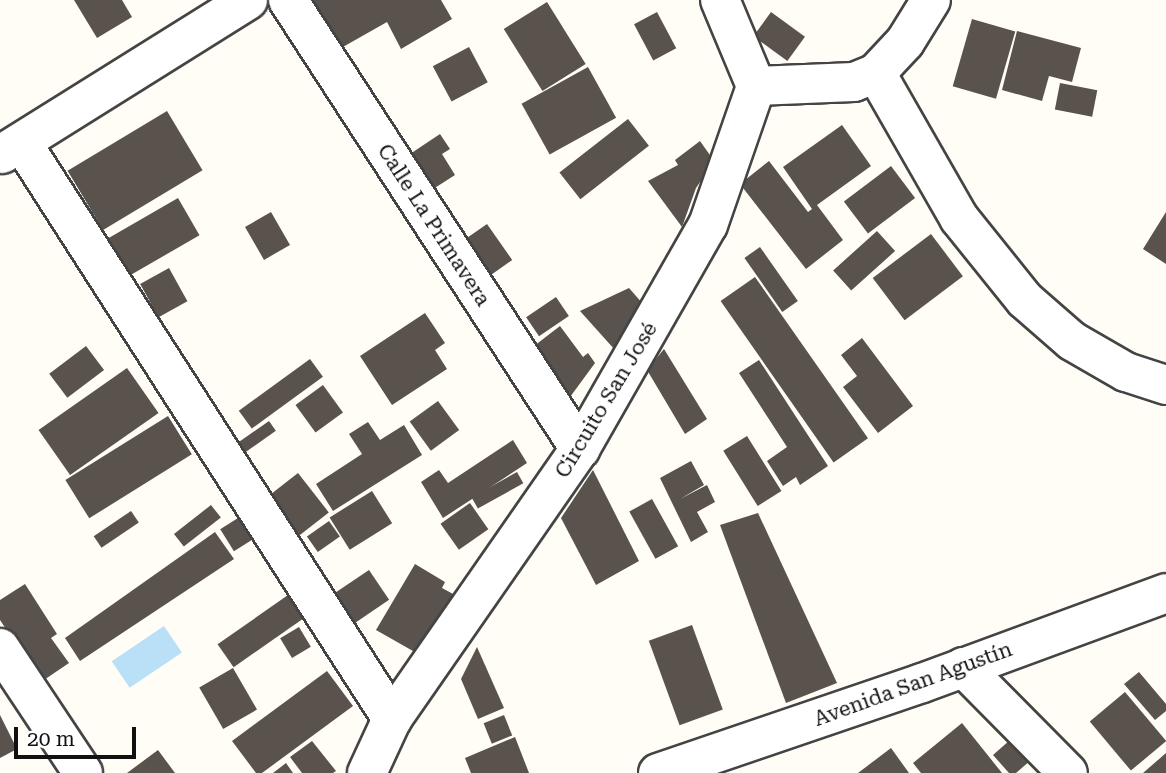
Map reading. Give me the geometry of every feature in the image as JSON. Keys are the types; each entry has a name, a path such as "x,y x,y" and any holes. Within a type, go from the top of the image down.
{"street":[{"path":"248,0 11,149 392,719"},
{"name":"Calle La Primavera","path":"288,0 580,449"},
{"path":"720,0 756,86 854,82 876,73 905,42 931,0"},
{"path":"876,73 960,218 1025,300 1072,341 1126,372 1166,385"},
{"name":"Circuito San José","path":"367,773 392,719 580,449 708,225 756,86"},
{"name":"Avenida San Agustín","path":"658,773 1166,593"},
{"path":"0,648 83,773"},
{"path":"963,667 1069,773"}],"water":[{"path":"164,626 182,653 130,688 112,661"}],"building":[{"path":"74,0 122,0 132,17 97,38"},
{"path":"313,0 441,0 452,19 401,49 387,22 327,56 300,7"},
{"path":"547,2 586,64 542,91 504,29"},
{"path":"657,12 676,48 653,60 634,24"},
{"path":"771,12 805,37 787,61 753,36"},
{"path":"972,19 1015,31 996,99 953,86"},
{"path":"1017,31 1081,48 1072,82 1049,76 1042,101 1002,90"},
{"path":"469,47 488,82 452,102 433,66"},
{"path":"588,67 616,118 550,155 522,104"},
{"path":"1060,83 1097,90 1092,117 1055,110"},
{"path":"167,111 203,170 103,230 68,171"},
{"path":"628,119 649,146 580,199 559,173"},
{"path":"842,125 871,166 817,205 843,240 806,269 740,184 769,161 808,212 812,209 783,167"},
{"path":"440,134 450,149 442,154 455,175 430,191 407,156"},
{"path":"700,141 712,158 709,161 711,166 696,188 682,227 648,181 678,165 675,160"},
{"path":"891,166 915,198 868,233 844,202"},
{"path":"178,198 200,235 129,276 108,239"},
{"path":"271,212 290,245 264,260 245,227"},
{"path":"1166,212 1166,264 1143,249"},
{"path":"487,224 512,260 480,282 455,246"},
{"path":"877,231 895,251 851,291 833,270"},
{"path":"931,234 963,276 905,320 873,278"},
{"path":"760,247 798,301 782,312 744,258"},
{"path":"169,268 187,301 159,317 140,284"},
{"path":"755,277 868,438 834,462 721,301"},
{"path":"629,288 643,304 615,350 580,311"},
{"path":"556,297 569,316 539,336 526,317"},
{"path":"425,313 445,343 435,350 447,369 392,405 360,356"},
{"path":"560,326 583,357 588,353 595,363 562,408 521,356"},
{"path":"862,338 913,406 878,433 843,387 857,376 841,355"},
{"path":"86,346 104,370 67,398 49,374"},
{"path":"664,349 707,419 685,434 647,370"},
{"path":"310,359 323,377 252,429 239,411"},
{"path":"759,360 828,466 800,485 796,477 783,486 767,461 787,447 739,373"},
{"path":"127,368 159,413 70,475 39,430"},
{"path":"323,385 343,413 315,432 295,405"},
{"path":"438,401 459,430 431,451 410,422"},
{"path":"168,416 192,454 89,518 65,480"},
{"path":"269,421 276,431 244,453 237,443"},
{"path":"368,422 380,440 404,425 422,455 333,511 316,484 362,454 349,434"},
{"path":"747,436 781,491 758,506 723,451"},
{"path":"513,440 527,463 443,518 421,482 439,470 448,483"},
{"path":"691,461 704,485 680,499 707,485 715,502 697,512 708,532 691,542 660,478"},
{"path":"593,470 639,561 596,585 561,518"},
{"path":"517,472 523,483 478,509 472,497"},
{"path":"298,473 329,512 300,535 269,496"},
{"path":"372,491 392,523 350,550 330,517"},
{"path":"652,499 678,546 655,559 629,512"},
{"path":"470,503 488,529 459,550 441,524"},
{"path":"211,505 221,518 184,547 174,534"},
{"path":"131,511 139,523 102,548 94,536"},
{"path":"758,513 837,683 786,703 720,525"},
{"path":"238,518 252,540 234,551 220,529"},
{"path":"329,521 340,537 318,552 307,536"},
{"path":"215,532 234,559 80,661 65,638"},
{"path":"415,564 445,582 442,588 455,595 420,655 376,630"},
{"path":"369,570 389,600 353,624 333,594"},
{"path":"25,584 57,634 51,638 69,663 41,682 0,620 0,600"},
{"path":"288,595 304,618 234,667 218,644"},
{"path":"692,625 723,710 680,725 649,641"},
{"path":"299,627 311,647 292,658 280,638"},
{"path":"477,647 504,708 478,719 461,679"},
{"path":"233,668 257,710 223,729 199,688"},
{"path":"327,671 353,706 262,773 256,773 232,741"},
{"path":"1139,672 1166,704 1166,711 1155,720 1124,684"},
{"path":"1125,692 1166,741 1131,771 1090,722"},
{"path":"0,715 17,749 0,758"},
{"path":"504,715 512,735 492,744 484,723"},
{"path":"962,723 1002,773 921,773 913,763"},
{"path":"1019,732 1038,754 1016,773 1009,773 993,755"},
{"path":"515,737 529,773 471,773 465,758"},
{"path":"312,741 336,771 302,773 290,757"},
{"path":"891,748 909,773 858,773"},
{"path":"158,750 175,773 127,773"},
{"path":"1166,753 1166,773 1143,773"},
{"path":"286,763 293,773 273,773"}]}
